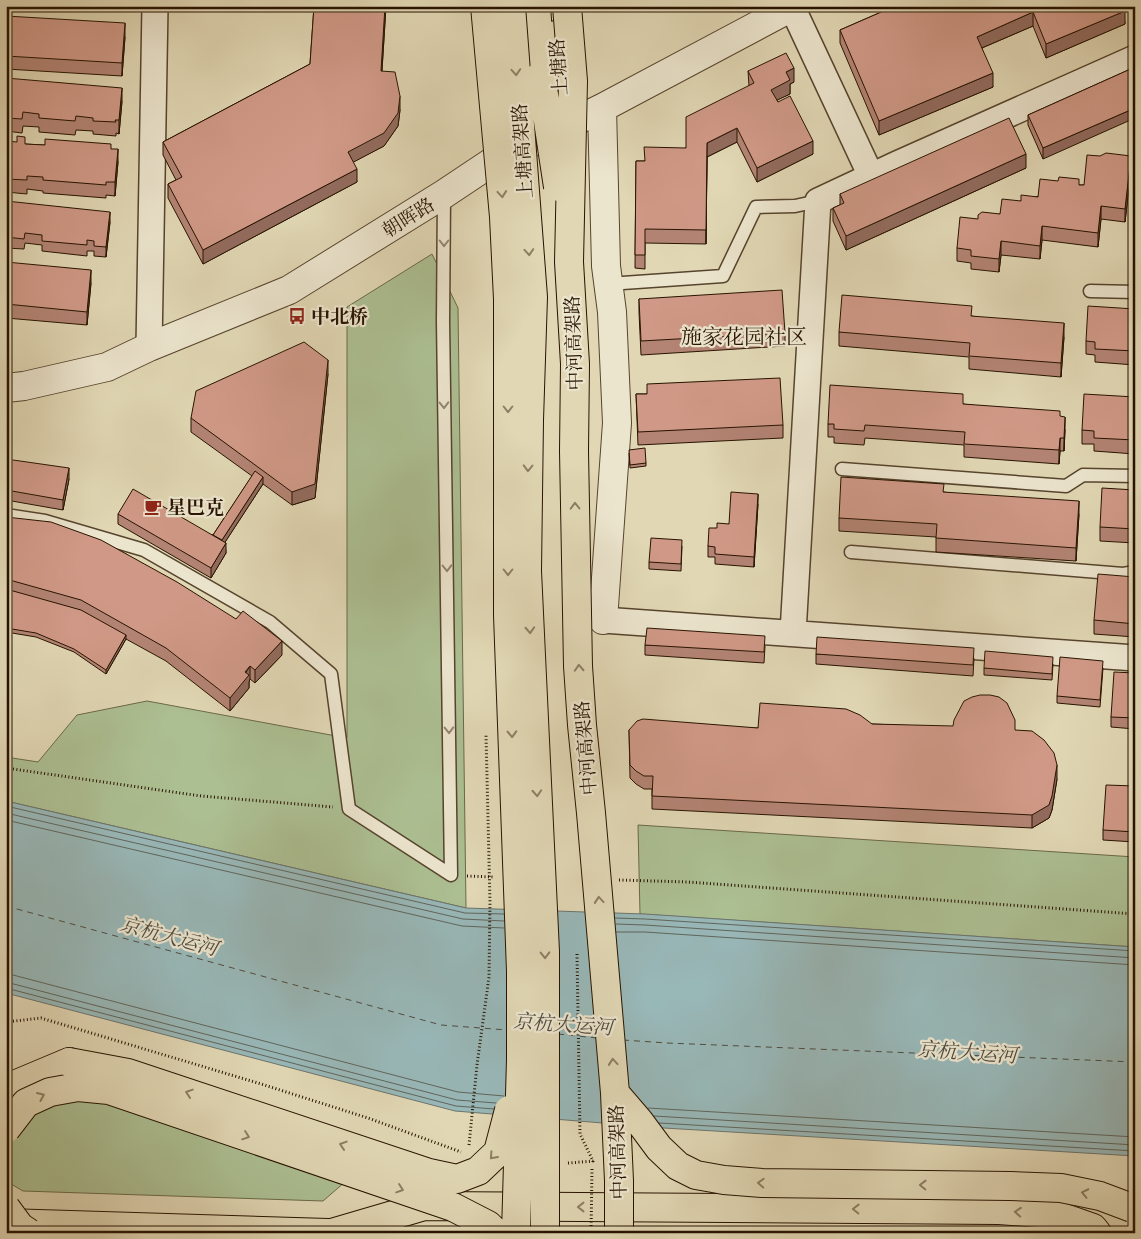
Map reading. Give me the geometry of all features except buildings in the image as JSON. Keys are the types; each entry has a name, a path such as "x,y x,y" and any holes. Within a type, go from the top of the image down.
{"main road":[{"path":"485,6 504,217 508,299 508,615 521,971 521,1060 516,1233"},
{"path":"492,162 498,43 495,6"},
{"name":"上塘高架路","path":"511,6 532,297"},
{"name":"上塘高架路","path":"536,6 541,75 569,262"},
{"name":"上塘路","path":"554,6 562,128"},
{"path":"567,6 573,81 569,262"},
{"name":"中河高架路","path":"569,262 575,364 574,451 578,666 615,1093 619,1233"},
{"path":"508,378 532,297"},
{"name":"中河高架路","path":"532,297 527,571 545,952 545,1233"},
{"path":"6,1074 24,1067 69,1062 128,1073 429,1174 457,1178 478,1171 498,1152 521,1060"},
{"path":"6,1092 19,1083 69,1062"},
{"path":"6,1129 26,1103 50,1092 78,1087 109,1090 453,1207 488,1225 496,1233"},
{"path":"615,1093 659,1148 678,1166 696,1175 724,1180 762,1183 1061,1188 1100,1196 1133,1208"},
{"path":"332,1233 424,1206 1000,1210 1053,1214 1094,1228 1097,1233"},
{"path":"6,1208 20,1227 29,1233"},
{"path":"6,1223 328,1233"}],"street":[{"path":"149,347 155,6"},
{"path":"793,7 870,176"},
{"name":"朝晖路","path":"6,388 24,386 107,366 289,290 492,162 602,108 793,7"},
{"path":"794,634 818,201 1135,58"},
{"path":"602,108 606,266 612,312 617,423 603,620 1135,658"}],"lane":[{"path":"444,194 443,321 451,876"},
{"path":"608,284 723,276 756,207 795,206 818,201"},
{"path":"1090,291 1135,292"},
{"path":"842,469 1066,486 1083,475 1135,476"},
{"path":"6,515 45,521 144,550 270,622 331,674 349,809 451,876"},
{"path":"851,552 1123,574 1135,572"}],"path":[{"path":"469,1146 477,1065 489,977 490,902 486,727"},
{"path":"6,768 201,796 349,809"},
{"path":"451,876 500,877"},
{"path":"618,880 688,882 1135,914"},
{"path":"6,1022 41,1018 258,1083"},
{"path":"580,1134 593,1161 591,1233"}],"green space":[{"path":"432,254 458,308 466,908 6,801 6,757 38,762 77,715 147,701 347,738 347,307"},
{"path":"638,825 1135,857 1135,947 640,914"},
{"path":"76,1097 130,1102 346,1181 323,1201 23,1191 6,1181 6,1117"}],"water":[{"name":"京杭大运河","path":"6,801 466,908 645,914 1135,947 1135,1156 664,1128 455,1111 6,993"}],"ferry route":[{"path":"6,906 441,1025 507,1030"},
{"path":"558,1034 597,1038"},
{"path":"623,1040 1135,1062"}],"place":[{"name":"中北桥","path":"297,316"},
{"name":"星巴克","path":"153,507"}],"district":[{"name":"施家花园社区","path":"744,337"}]}
